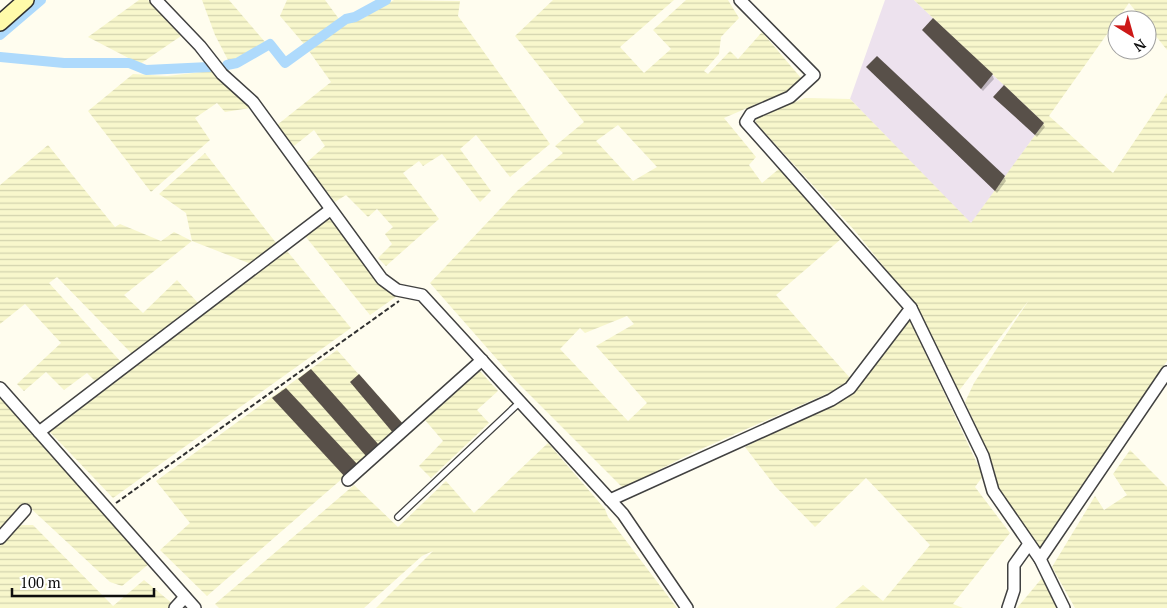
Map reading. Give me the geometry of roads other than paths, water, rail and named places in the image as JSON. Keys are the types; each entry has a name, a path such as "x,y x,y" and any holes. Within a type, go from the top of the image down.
{"street":[{"path":"0,23 26,0"},
{"path":"156,0 200,46 222,74 253,102 382,279 397,290 422,294 623,514 687,608"},
{"path":"740,0 814,74 790,97 751,114 746,122 911,308 983,456 993,492 1040,560 1064,608"},
{"path":"39,432 330,210"},
{"path":"610,500 831,400 844,392 850,388 911,308"},
{"path":"348,480 482,360"},
{"path":"1040,560 1167,372"},
{"path":"0,388 195,608"},
{"path":"0,538 26,510"},
{"path":"1008,608 1014,590 1014,565 1029,544"},
{"path":"175,608 185,597"}],"lane":[{"path":"398,517 520,402"}],"waterway":[{"path":"0,35 41,0"},
{"path":"227,65 237,63 270,44 285,63 346,19 355,17 386,0"},
{"path":"0,57 64,63 129,63 146,70 209,67"}]}
